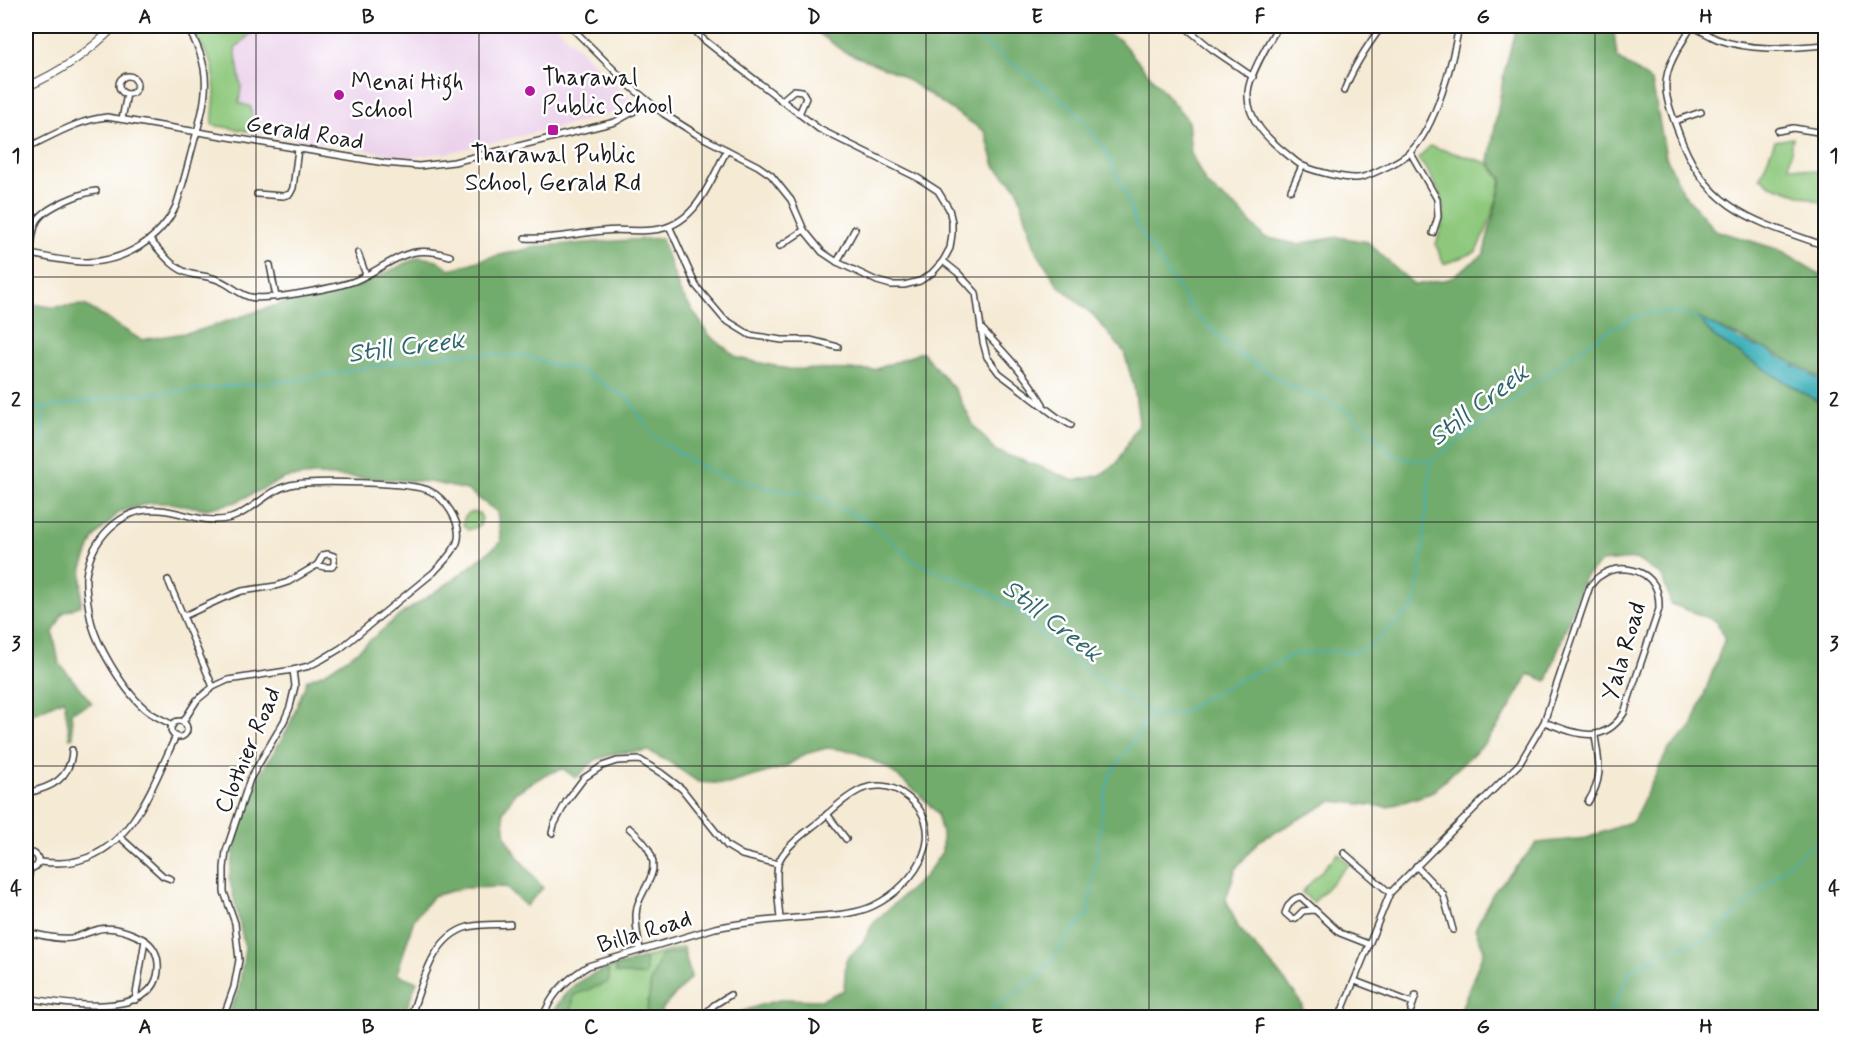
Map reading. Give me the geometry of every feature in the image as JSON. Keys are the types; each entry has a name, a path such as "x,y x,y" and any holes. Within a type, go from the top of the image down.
{"street":[{"path":"26,87 62,68 88,50 115,26"},
{"path":"96,191 83,193 42,214 34,228 28,254 83,262 117,257 150,240 169,220 176,206 205,103 206,79 200,53 186,26"},
{"path":"570,26 645,99 680,124 758,166 777,181 791,200 804,230 822,252 837,262 877,281 891,285 920,281 932,273 943,261 950,248 952,222 949,209 938,191 918,178 819,129 690,26"},
{"path":"1184,26 1212,49 1253,77"},
{"path":"1278,26 1248,91 1250,110 1259,127 1271,142 1302,166 1319,172 1358,178 1394,163 1410,152 1425,131 1442,94 1455,51 1459,28 1431,26"},
{"path":"1344,91 1354,68 1382,26"},
{"path":"1826,45 1763,48 1738,45 1716,38 1692,26 1669,64 1665,78 1667,98 1684,149 1699,176 1713,193 1728,205 1764,224 1826,246"},
{"path":"782,101 794,90 802,91 806,98 799,114"},
{"path":"122,120 127,94"},
{"name":"Gerald Road","path":"26,148 78,123 107,117 402,166 437,165 615,122 633,112 645,99"},
{"path":"1675,121 1701,112"},
{"path":"1778,131 1792,129 1818,132 1826,128"},
{"path":"257,194 283,196 290,194 293,188 298,149"},
{"path":"525,238 540,239 610,230 670,228 693,211 727,150"},
{"path":"1410,152 1437,199 1438,217 1433,233"},
{"path":"1291,190 1302,166"},
{"path":"670,228 696,286 724,319 750,334 782,340 810,340 838,347"},
{"path":"837,262 855,229"},
{"path":"780,246 804,230"},
{"path":"150,240 170,262 185,272 222,281 238,292 251,297 276,297 349,282 409,253 430,250 450,256"},
{"path":"358,253 366,275"},
{"path":"943,261 958,273 976,293 987,357 999,373 1071,425"},
{"path":"270,265 276,297"},
{"path":"981,328 1030,382 1045,408"},
{"path":"173,725 149,712 135,697 101,649 92,624 86,593 89,562 102,535 112,525 124,517 152,510 171,512 199,520 222,520 247,512 277,490 310,482 410,485 430,491 448,505 455,518 458,539 447,558 434,572 341,648 309,666 228,680 213,687 197,700 183,722"},
{"path":"184,616 242,591 288,582 317,565"},
{"name":"Yala Road","path":"1339,1017 1390,893 1520,763 1544,722 1590,586 1598,576 1611,570 1638,571 1655,586 1659,598 1659,609 1624,713 1618,723 1595,736"},
{"path":"168,580 213,687"},
{"name":"Clothier Road","path":"223,1017 234,987 239,960 235,923 224,892 226,850 250,779 290,707 295,686 293,670"},
{"path":"173,725 176,722 183,722"},
{"path":"173,725 172,733 182,737 186,734 187,729 183,722"},
{"path":"1544,722 1573,732 1595,736 1600,770 1599,781 1588,802"},
{"path":"39,862 58,863 81,860 102,852 120,837 134,820 176,736"},
{"path":"26,793 44,788 63,776 71,764 72,750"},
{"path":"552,833 566,802 584,778 602,766 617,761 639,760 682,789 727,846 742,855 778,864 780,919"},
{"name":"Billa Road","path":"543,1017 556,992 575,974 588,966 715,928 839,914 874,905 892,893 914,871 927,849 925,816 915,801 895,788 879,785 864,789 850,796 796,840 778,864"},
{"path":"827,814 846,839"},
{"path":"629,828 644,841 652,858 652,874 638,907 636,924 640,950"},
{"path":"120,837 163,876 171,879"},
{"path":"26,856 31,853 35,854 39,862 37,867 28,867 26,897"},
{"path":"1344,853 1390,893"},
{"path":"1416,866 1443,894 1453,930"},
{"path":"1314,910 1303,911 1292,919 1285,913 1292,901 1300,897 1340,933 1368,944"},
{"path":"410,1017 432,959 447,938 468,927 510,924"},
{"path":"26,932 66,939 108,928 130,933 145,940 155,952 158,962 158,972 151,988 135,1000 96,1006 78,1006 26,998"},
{"path":"135,1000 145,940"},
{"path":"1355,981 1413,1003"},
{"path":"701,1017 730,995"},
{"path":"1411,1010 1416,995"},
{"path":"485,1017 494,1017"}],"shaded area":[{"path":"258,26 556,26 632,100 621,111 580,122 447,153 410,157 253,132 251,107 239,103 241,86 235,49"}],"green space":[{"path":"190,26 258,26 235,49 241,86 239,103 251,107 253,132 212,125 215,92 213,65"},
{"path":"809,26 1088,26 1119,39 1188,120 1191,153 1206,184 1238,209 1264,237 1297,244 1338,237 1368,242 1415,285 1449,279 1484,254 1502,179 1489,161 1505,68 1517,27 1554,27 1614,32 1617,57 1652,82 1666,157 1684,194 1715,230 1777,249 1825,277 1825,381 1777,354 1699,319 1715,338 1825,405 1825,1017 1458,1017 1484,950 1475,929 1493,893 1537,843 1587,838 1633,821 1668,750 1692,727 1725,638 1716,621 1671,604 1662,576 1636,559 1601,562 1583,579 1547,681 1529,674 1508,711 1487,741 1431,793 1388,807 1332,801 1259,841 1236,868 1226,899 1238,927 1299,999 1306,1017 726,1017 783,999 821,1000 844,990 846,960 863,942 873,923 926,875 942,852 942,834 937,813 920,795 886,767 853,751 827,748 805,754 785,767 728,784 698,782 648,751 617,753 595,760 576,778 563,769 546,774 515,793 503,812 506,837 518,857 543,888 526,906 505,887 463,888 433,896 414,919 397,974 417,982 403,1017 227,1017 239,990 245,948 229,877 238,833 260,774 288,729 307,680 326,672 355,653 400,615 453,580 501,542 497,512 467,490 430,482 315,475 285,478 236,502 206,509 170,503 149,503 119,512 94,538 82,568 81,605 63,613 53,633 59,663 92,703 71,712 73,737 70,738 64,699 30,715 26,720 26,303 51,307 85,305 141,340 197,331 289,301 358,286 419,257 437,260 450,270 487,258 541,246 661,238 680,292 709,335 738,358 789,369 874,370 922,352 955,390 974,426 996,451 1074,481 1100,475 1117,463 1139,422 1134,387 1124,352 1094,316 1058,285 1036,251 1017,188 995,166 985,132 897,73 843,51"},
{"path":"1793,138 1789,166 1825,173 1825,204 1771,185 1760,178 1775,141"},
{"path":"1430,146 1488,163 1501,179 1492,217 1476,252 1444,264 1436,245 1444,218 1442,197 1418,159"},
{"path":"468,513 479,513 482,518 480,526 468,530 463,525 464,518"},
{"path":"1338,853 1349,864 1313,903 1302,892"},
{"path":"683,947 691,977 662,1009 659,1017 551,1018 565,995 582,980 603,970"},
{"path":"684,951 691,977 662,1009 659,1017 646,1017 651,981 661,956"},
{"path":"645,958 644,976 616,973 615,967"},
{"path":"608,969 607,983 574,995 571,1017 551,1017 567,992 581,980"}],"water":[{"path":"1698,318 1771,353 1825,383 1825,405 1715,338"}],"waterway":[{"path":"961,26 1072,107 1103,146 1123,187 1136,224 1194,313 1233,350 1291,387 1319,397 1350,413 1394,456 1431,461"},
{"name":"Still Creek","path":"26,406 43,408 117,397 295,380 447,354 524,355 550,364 580,370 628,398 653,436 716,474 776,490 811,494 873,524 913,561 985,590 1024,615 1043,637 1079,665 1152,714 1180,714 1203,699 1293,654 1331,651 1346,653 1367,648 1414,607 1422,559 1431,461 1579,351 1623,323 1637,316 1663,312 1684,314 1703,322"},
{"name":"Still Creek","path":"1707,324 1743,342"},
{"name":"Still Creek","path":"1759,348 1774,355"},
{"name":"Still Creek","path":"1778,357 1792,365"},
{"name":"Still Creek","path":"1796,367 1810,375"},
{"path":"43,409 44,447"},
{"path":"979,1018 1034,980 1088,915 1104,799 1110,775 1151,715"},
{"path":"1608,1018 1631,969 1685,945 1712,937 1796,857 1826,836"}],"place":[{"name":"Tharawal Public School","path":"530,91"},
{"name":"Menai High School","path":"339,95"},
{"name":"Tharawal Public School, Gerald Rd","path":"553,130"}]}
